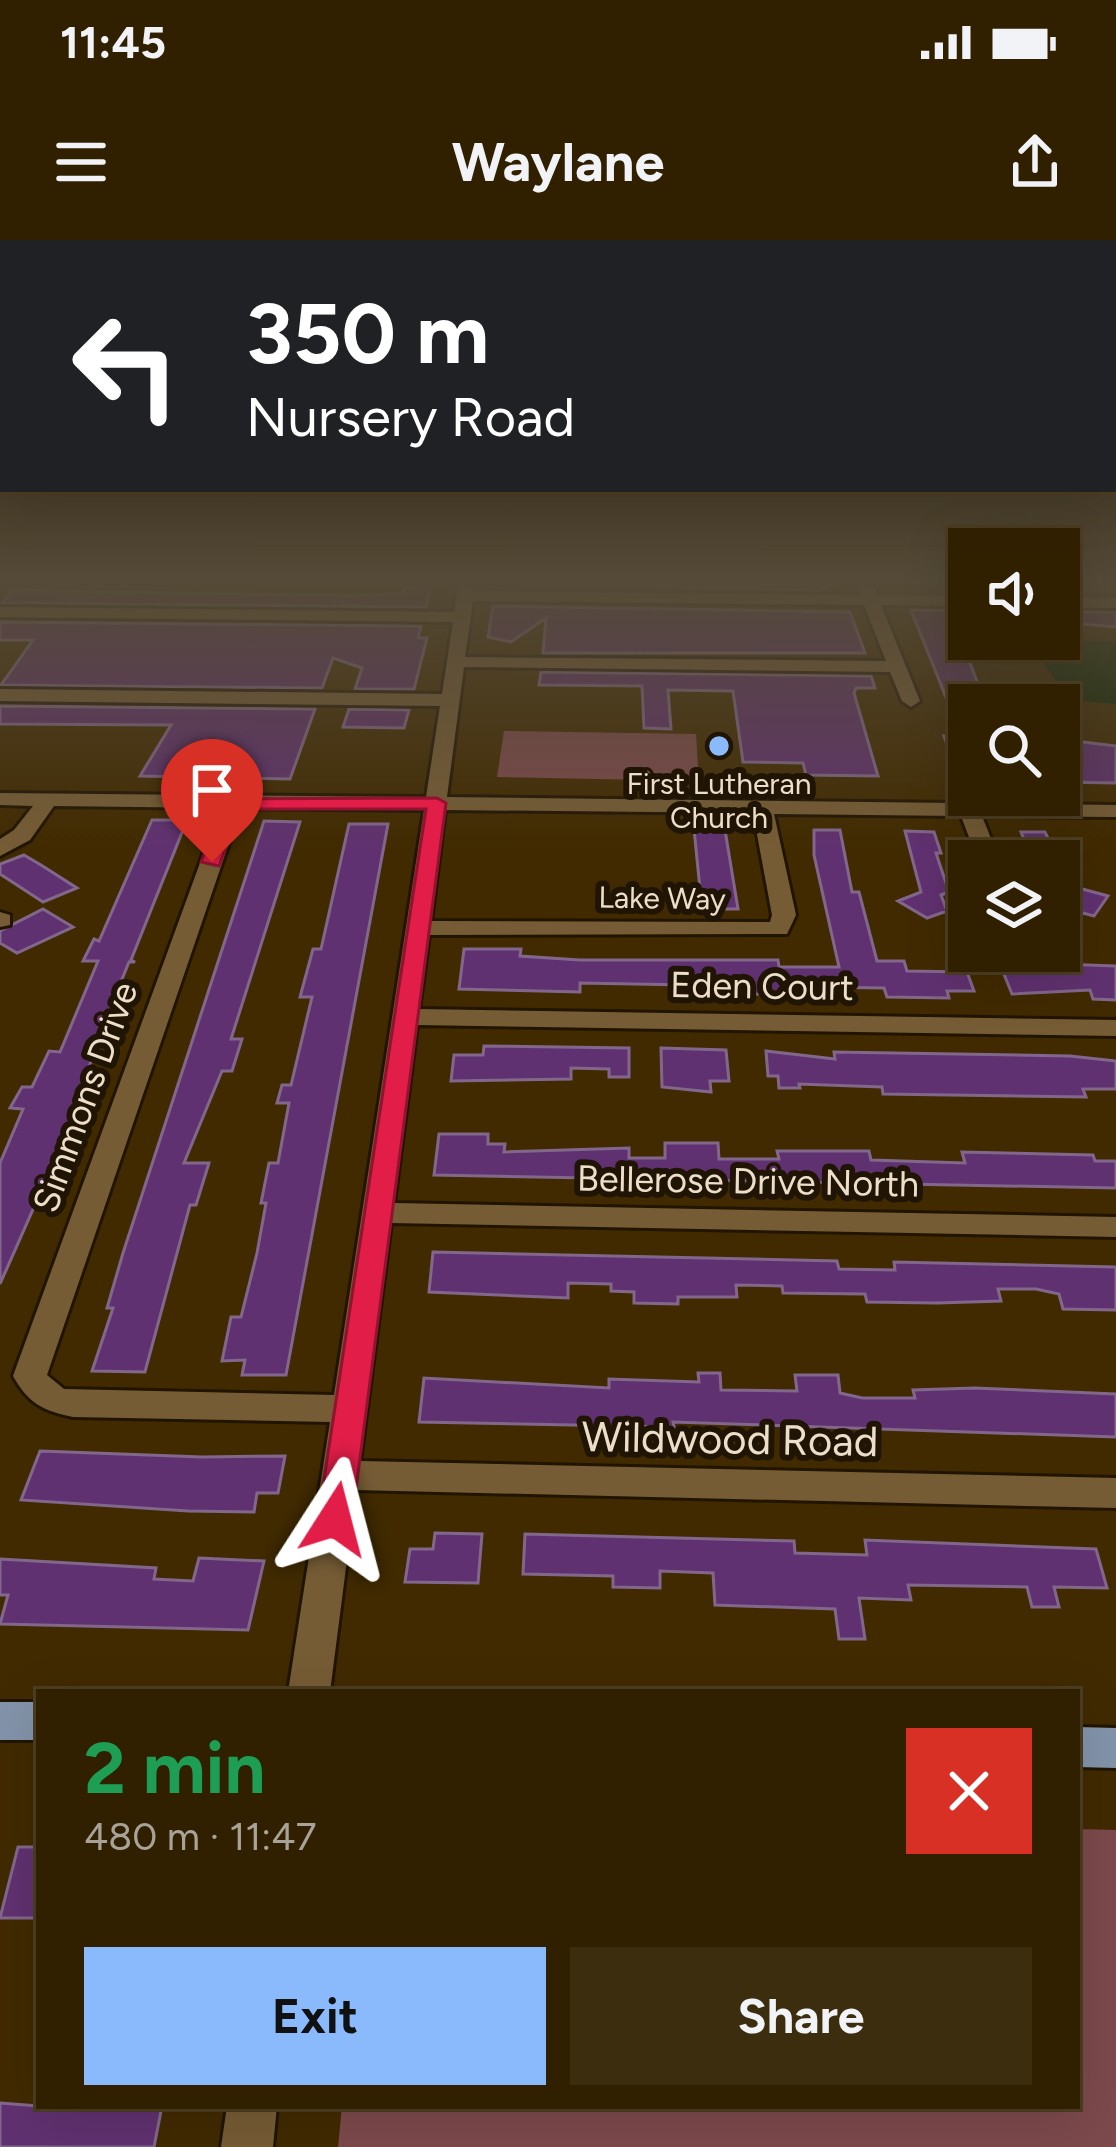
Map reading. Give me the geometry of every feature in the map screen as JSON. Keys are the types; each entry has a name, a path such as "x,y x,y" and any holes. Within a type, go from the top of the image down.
{"main road":[{"path":"0,1721 36,1721"},
{"path":"1080,1747 1116,1748"}],"street":[{"path":"310,1689 455,672"},
{"path":"901,672 911,701"},
{"path":"0,695 451,700"},
{"path":"0,800 948,809"},
{"path":"0,849 22,835 48,800"},
{"name":"Simmons Drive","path":"232,803 30,1376 38,1391 53,1401 74,1404 352,1409"},
{"name":"Lake Way","path":"419,928 779,929 784,915 763,807"},
{"path":"1080,811 1116,812"},
{"name":"Eden Court","path":"407,1017 1116,1028"},
{"name":"Bellerose Drive North","path":"379,1213 1116,1227"},
{"name":"Wildwood Road","path":"342,1475 1116,1493"},
{"path":"247,2147 252,2109"}],"shaded area":[{"path":"1050,672 1116,672 1116,704 1080,701 1080,684 1058,684"},
{"path":"504,731 696,734 699,781 497,777"},
{"path":"1080,1829 1116,1830 1116,2147 338,2147 342,2109 1080,2109"}],"building":[{"path":"10,672 328,672 322,688 1,685"},
{"path":"361,672 418,672 414,689 355,689"},
{"path":"541,672 871,676 875,688 856,688 854,693 878,776 806,775 803,763 743,762 733,691 668,690 671,729 644,728 642,686 539,685"},
{"path":"936,672 973,672 978,684 948,684 948,700"},
{"path":"0,706 315,709 290,779 140,776 171,725 0,724"},
{"path":"349,709 409,710 404,728 343,727"},
{"path":"1080,742 1116,746 1116,783 1080,782"},
{"path":"152,820 187,820 131,960 135,962 129,962 50,1171 0,1284 0,1163 23,1109 10,1108 22,1087 32,1087 49,1051 60,1052 98,961 83,961 94,939 99,941"},
{"path":"264,821 300,822 231,1039 242,1039 232,1071 222,1071 184,1163 209,1163 196,1205 190,1205 145,1372 92,1371 113,1308 107,1308 123,1253"},
{"path":"349,824 388,824 286,1375 242,1375 245,1360 222,1361 231,1317 241,1317 257,1253 269,1163 278,1163 289,1103 277,1103 282,1085 291,1085 312,997 300,997 313,949 321,949"},
{"path":"694,829 725,830 738,909 702,909"},
{"path":"814,830 840,830 852,892 859,892 877,961 904,961 907,971 967,972 974,991 947,991 949,998 887,997 884,988 818,987 820,995 687,993 687,985 580,983 580,992 459,989 464,949 521,949 520,956 580,960 778,960 779,967 839,967 814,855"},
{"path":"905,831 934,832 948,889 941,895 947,911 927,918 898,901 921,892"},
{"path":"1021,832 1045,832 1049,840 1024,840"},
{"path":"24,855 77,888 43,902 0,874 0,864"},
{"path":"1080,888 1108,896 1094,916 1083,913 1080,917"},
{"path":"43,909 73,927 17,953 0,943 0,931"},
{"path":"1080,965 1116,966 1116,1000 1093,999 1090,990 1012,994 1003,972 1080,972"},
{"path":"484,1046 629,1048 629,1077 609,1077 609,1069 571,1068 571,1079 451,1081 454,1055 483,1055"},
{"path":"661,1048 726,1050 729,1081 710,1081 711,1092 662,1087"},
{"path":"766,1051 835,1059 834,1052 1070,1056 1116,1061 1116,1089 1083,1089 1086,1097 883,1094 882,1087 799,1084 800,1088 779,1088 778,1076 768,1076"},
{"path":"439,1134 488,1134 488,1144 505,1144 504,1152 629,1148 629,1158 665,1158 665,1143 718,1143 719,1159 779,1159 777,1151 869,1151 871,1160 965,1163 962,1152 1093,1155 1095,1161 1116,1161 1116,1188 434,1175"},
{"path":"433,1252 837,1261 839,1269 895,1270 894,1262 1116,1267 1116,1310 1063,1309 1059,1294 1036,1289 998,1289 1001,1301 937,1303 867,1302 865,1294 783,1293 782,1286 736,1285 737,1297 678,1297 678,1304 634,1303 634,1292 611,1291 611,1284 568,1283 568,1298 429,1292"},
{"path":"698,1373 720,1373 721,1390 797,1391 795,1375 838,1375 840,1393 862,1398 915,1398 913,1390 975,1388 1116,1394 1116,1437 673,1422 674,1427 419,1422 424,1378 609,1388 609,1379 699,1382"},
{"path":"40,1451 285,1456 278,1493 257,1493 254,1512 188,1511 21,1500"},
{"path":"435,1533 482,1534 478,1583 405,1582 410,1549 433,1549"},
{"path":"525,1534 794,1541 795,1553 867,1555 865,1540 1096,1549 1107,1588 1054,1587 1059,1607 1032,1607 1027,1587 908,1585 911,1600 859,1598 865,1639 839,1639 835,1609 715,1605 713,1573 660,1571 660,1588 613,1587 613,1576 523,1574"},
{"path":"199,1558 264,1561 248,1630 0,1624 8,1595 0,1595 0,1559 156,1568 154,1579 193,1581"},
{"path":"18,1847 36,1847 36,1918 0,1918"},
{"path":"0,2103 36,2109 161,2109 154,2147 0,2147"}],"place":[{"name":"First Lutheran Church","path":"719,746"}],"route":[{"path":"212,862 232,803 437,803 335,1519"}]}
